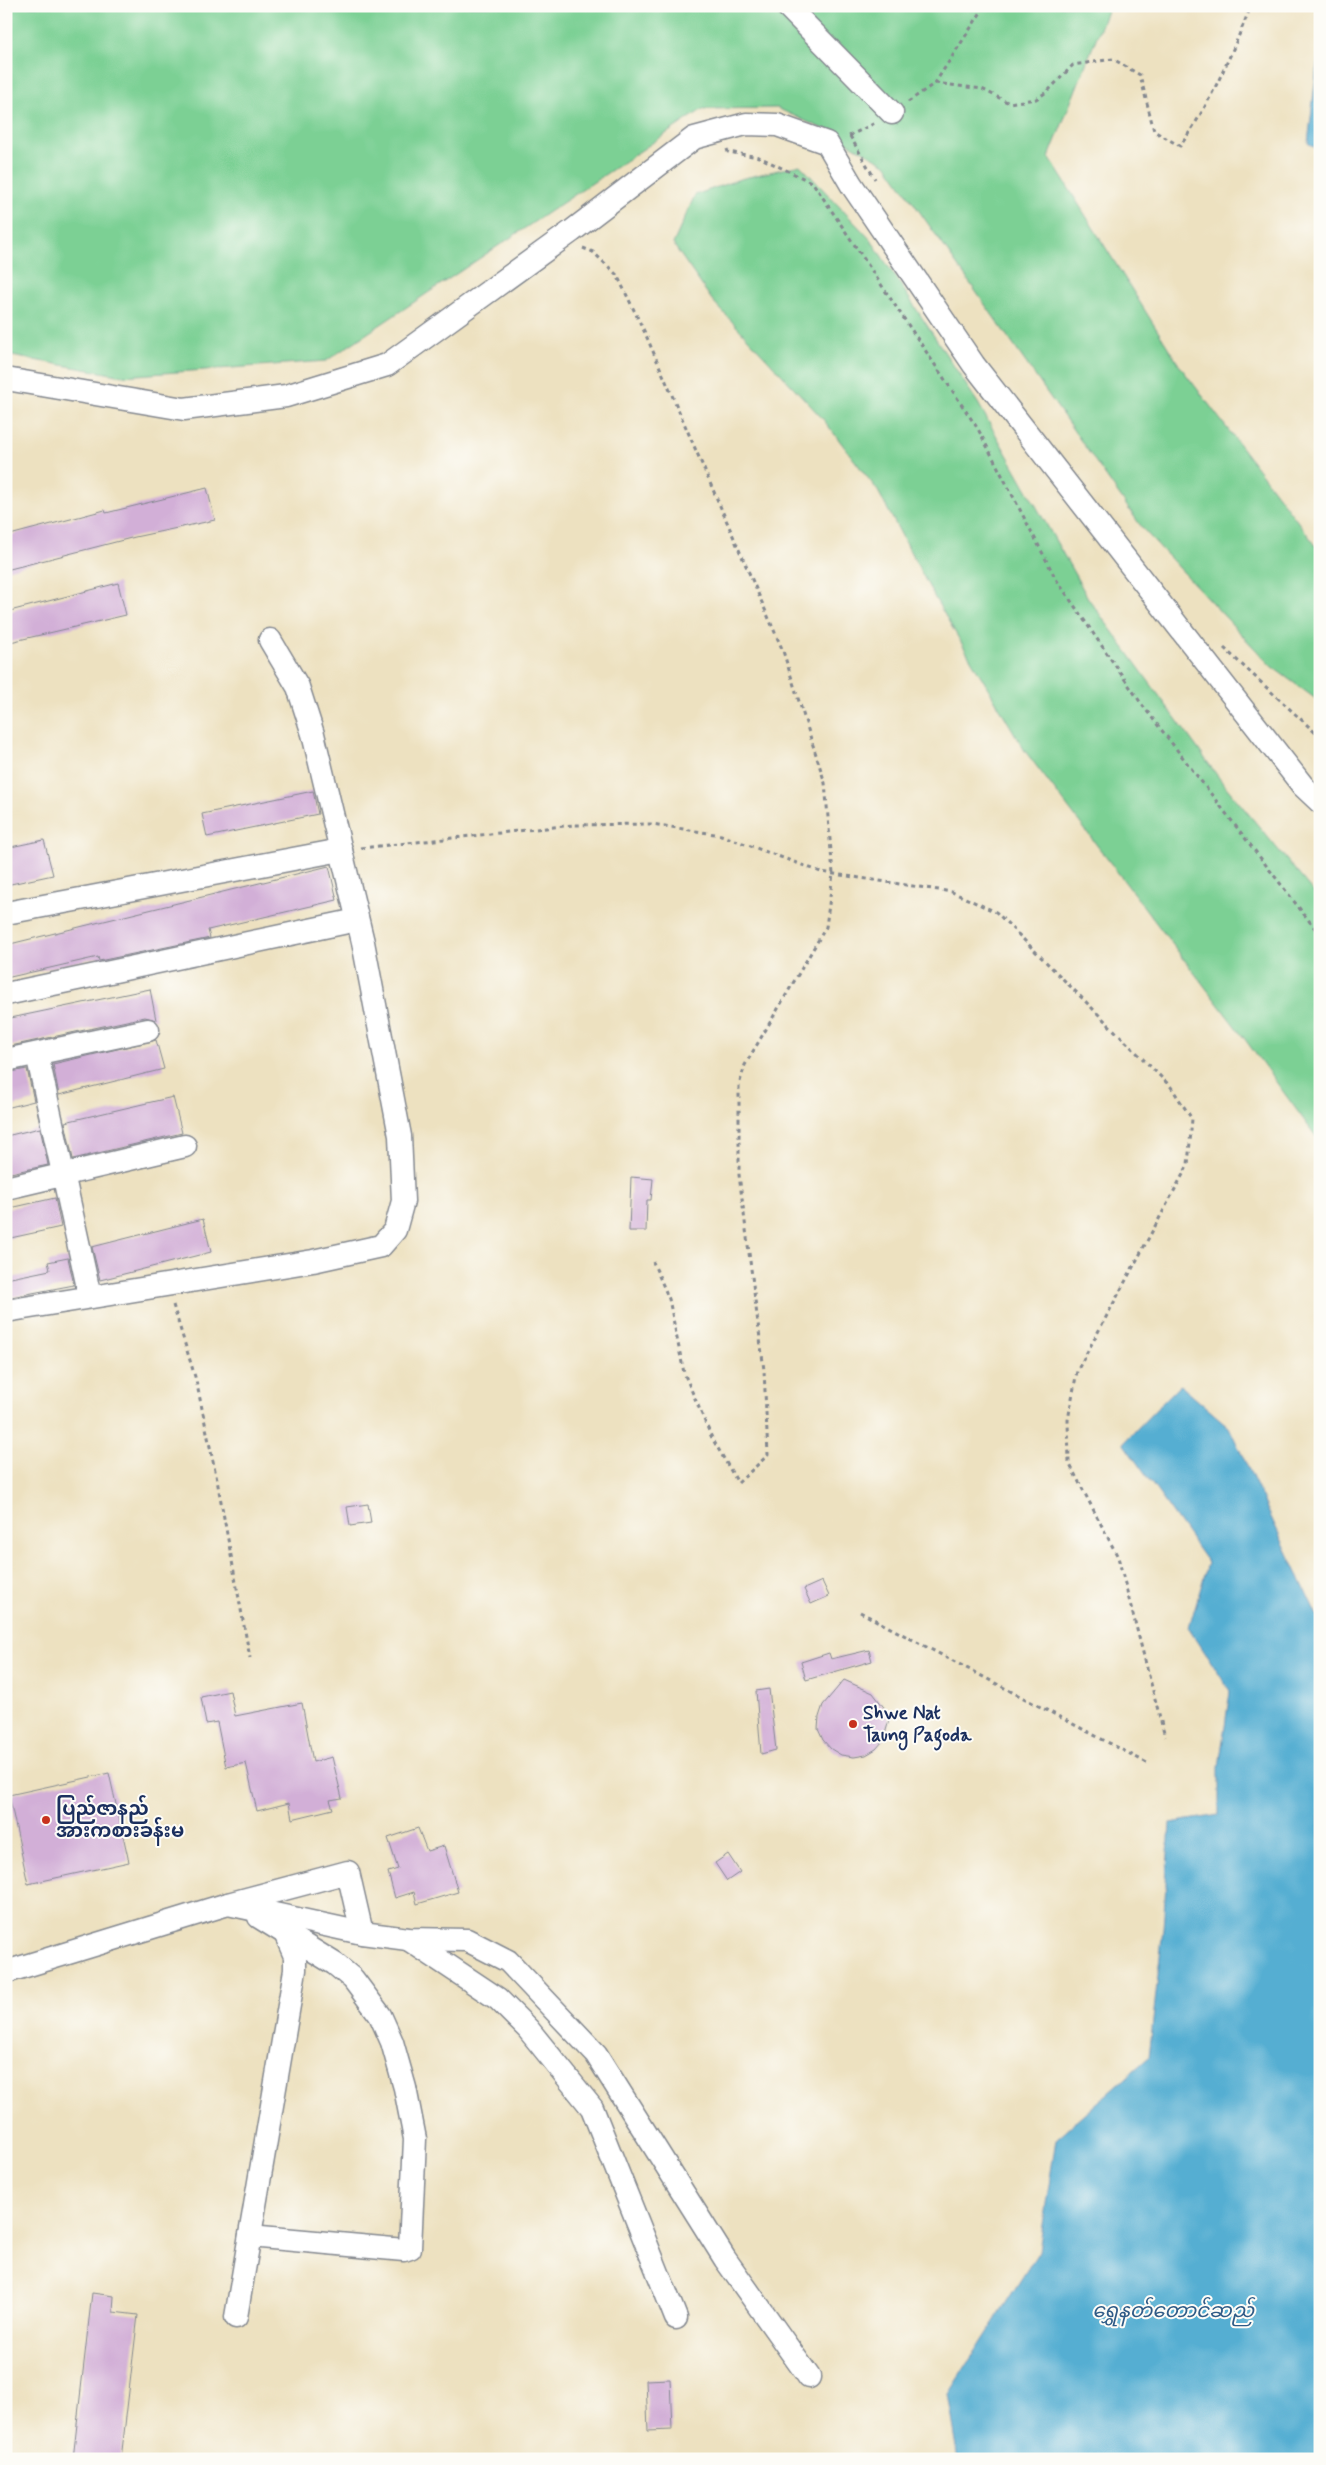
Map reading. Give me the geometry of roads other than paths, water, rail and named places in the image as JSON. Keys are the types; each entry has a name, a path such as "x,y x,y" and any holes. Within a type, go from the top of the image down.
{"street":[{"path":"787,6 892,113"},
{"path":"6,379 184,409 286,396 387,365 562,238 694,138 746,124 777,125 827,143 851,184 974,365 1303,786 1320,802"},
{"path":"6,1311 313,1261 381,1246 395,1230 403,1201 400,1136 357,920 328,791 298,687 270,640"},
{"path":"6,913 341,850"},
{"path":"6,994 357,920"},
{"path":"6,1060 148,1030"},
{"path":"37,1054 90,1297"},
{"path":"6,1188 185,1146"},
{"path":"6,1972 348,1872 362,1933"},
{"path":"236,1905 362,1933 408,1938 467,1940 508,1962 596,2054 724,2258 809,2376"},
{"path":"236,1905 336,1964 353,1978 380,2015 392,2042 405,2088 415,2139 410,2248 404,2250 250,2236"},
{"path":"236,2317 295,1970 295,1956 285,1933"},
{"path":"408,1938 498,1999 528,2029 592,2108 676,2318"}],"water":[{"path":"1320,41 1320,151 1308,143"},
{"name":"ရွှေနတ်တောင်ဆည်","path":"1180,1385 1229,1427 1320,1622 1320,2459 959,2459 948,2394 1039,2251 1056,2139 1149,2057 1163,1929 1170,1823 1219,1815 1219,1767 1230,1691 1189,1628 1208,1563 1123,1443"}],"place":[{"name":"Shwe Nat Taung Pagoda","path":"853,1724"},
{"name":"ပြည်ဇာနည် အားကစားခန်းမ","path":"46,1820"}]}
